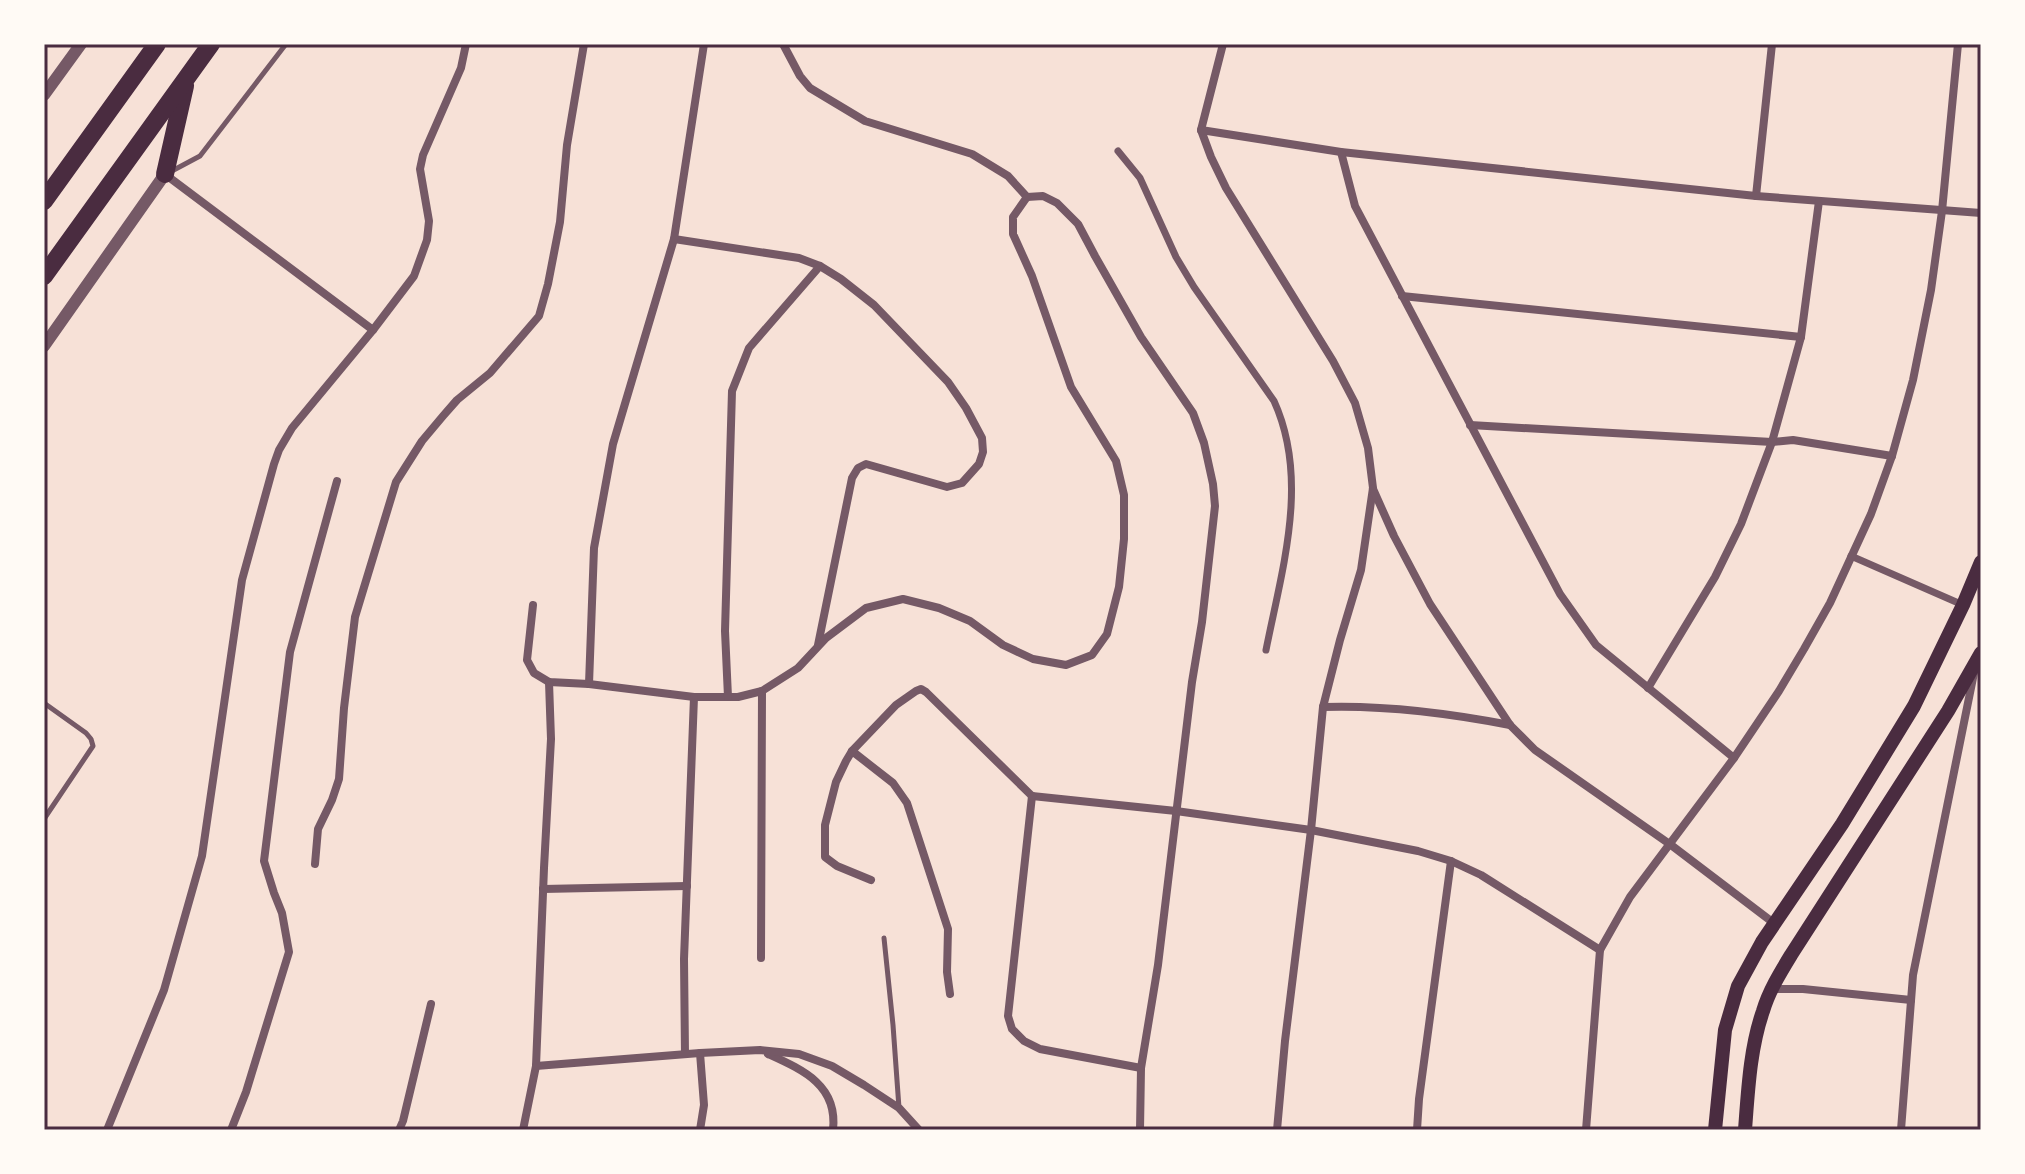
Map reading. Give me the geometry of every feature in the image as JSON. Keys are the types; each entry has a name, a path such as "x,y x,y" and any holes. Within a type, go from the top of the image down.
{"highway":[{"path":"44,201 157,44"},
{"path":"44,276 211,44"},
{"path":"165,174 186,79"}],"main road":[{"path":"1715,1130 1725,1030 1738,986 1914,706 1981,562"},
{"path":"1745,1130 1756,1036 1772,989 1948,711 1978,658"}],"street":[{"path":"44,95 81,44"},
{"path":"107,1130 164,990 202,856 242,580 274,464 292,428 414,276 427,240 429,221 420,169 423,155 461,68 466,44"},
{"path":"315,864 318,829 339,779 355,617 396,482 422,441 450,408 490,373 539,316 560,222 567,145 584,44"},
{"path":"589,684 594,548 613,444 674,239 704,44"},
{"path":"783,44 810,88 865,121 972,154 1008,176 1027,197"},
{"path":"1223,44 1201,130 1226,188 1333,361 1355,403 1368,448 1373,488 1361,570 1323,707 1277,1130"},
{"path":"1756,196 1772,44"},
{"path":"1586,1130 1600,950 1630,897 1734,758 1804,649 1830,603 1871,514 1892,456 1921,345 1931,290 1958,44"},
{"path":"1201,130 1341,152 1756,196 1981,213"},
{"path":"1118,151 1140,178 1176,257 1194,287 1274,401 1283,420 1293,485 1285,553 1266,650"},
{"path":"1341,152 1355,206 1560,594 1596,645 1734,758"},
{"path":"44,346 165,174 373,330"},
{"path":"1027,197 1043,196 1057,203 1078,224 1141,337 1193,413 1204,443 1213,484 1215,506 1202,622 1158,965 1141,1068 1140,1130"},
{"path":"533,605 527,660 534,673 549,682 694,697 738,697 762,691 798,668 826,638 866,608 903,599 939,608 970,621 1003,645 1033,659 1066,665 1092,655 1107,634 1119,587 1124,495 1116,461 1071,387 1032,276 1013,234 1013,217 1027,197"},
{"path":"1648,688 1715,577 1741,524 1772,442 1801,337 1819,201"},
{"path":"674,239 799,258 841,279 874,305 948,382 982,438 983,452 979,464 962,483 947,487 866,464 858,468 852,478 817,647"},
{"path":"728,697 725,631 732,391 749,348 820,266"},
{"path":"1402,296 1801,337"},
{"path":"1470,425 1772,442 1793,440 1892,456"},
{"path":"231,1130 246,1092 289,952 282,913 264,861 290,652 337,481"},
{"path":"1373,488 1430,604 1510,725 1535,750 1671,845 1775,924"},
{"path":"1851,556 1963,605"},
{"path":"1901,1130 1913,975 1978,658"},
{"path":"523,1130 536,1066 551,739 549,682"},
{"path":"871,880 837,866 825,857 825,825 836,782 852,751 896,705 921,689 1032,796 1176,811 1311,830 1418,851 1451,861 1481,875 1600,950"},
{"path":"761,958 762,691"},
{"path":"685,1054 684,959 694,697"},
{"path":"1323,707 1362,706 1464,716 1510,725"},
{"path":"852,751 893,783 907,803 948,929 950,994"},
{"path":"1032,796 1008,1016 1012,1029 1024,1041 1040,1049 1141,1068"},
{"path":"1417,1130 1451,861"},
{"path":"543,889 687,886"},
{"path":"1772,989 1803,989 1911,1000"},
{"path":"399,1130 431,1004"},
{"path":"536,1066 760,1050 799,1054 832,1066 899,1108 919,1130"},
{"path":"760,1050 813,1077 829,1096 833,1130"},
{"path":"700,1053 704,1105 700,1130"}],"lane":[{"path":"165,174 200,156 286,44"},
{"path":"44,703 86,733 93,746 44,819"},
{"path":"884,938 899,1108"}]}
